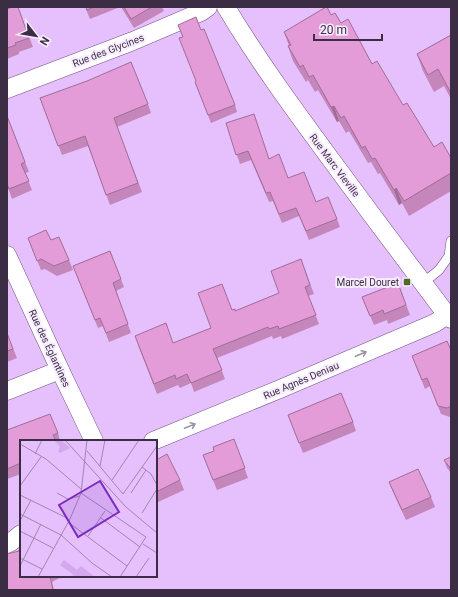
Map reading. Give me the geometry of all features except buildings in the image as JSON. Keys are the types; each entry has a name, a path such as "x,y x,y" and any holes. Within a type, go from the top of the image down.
{"street":[{"name":"Rue des Glycines","path":"7,89 133,41 201,12 208,7"},
{"name":"Rue Marc Vieville","path":"226,7 283,95 449,317"},
{"name":"Rue des Églantines","path":"7,256 94,440"},
{"name":"Rue Agnès Deniau","path":"156,440 449,317"},
{"path":"7,391 60,370"},
{"path":"7,544 20,535"}],"lane":[{"path":"423,283 440,270 449,256 451,241"}],"place":[{"name":"Marcel Douret","path":"407,282"}]}
